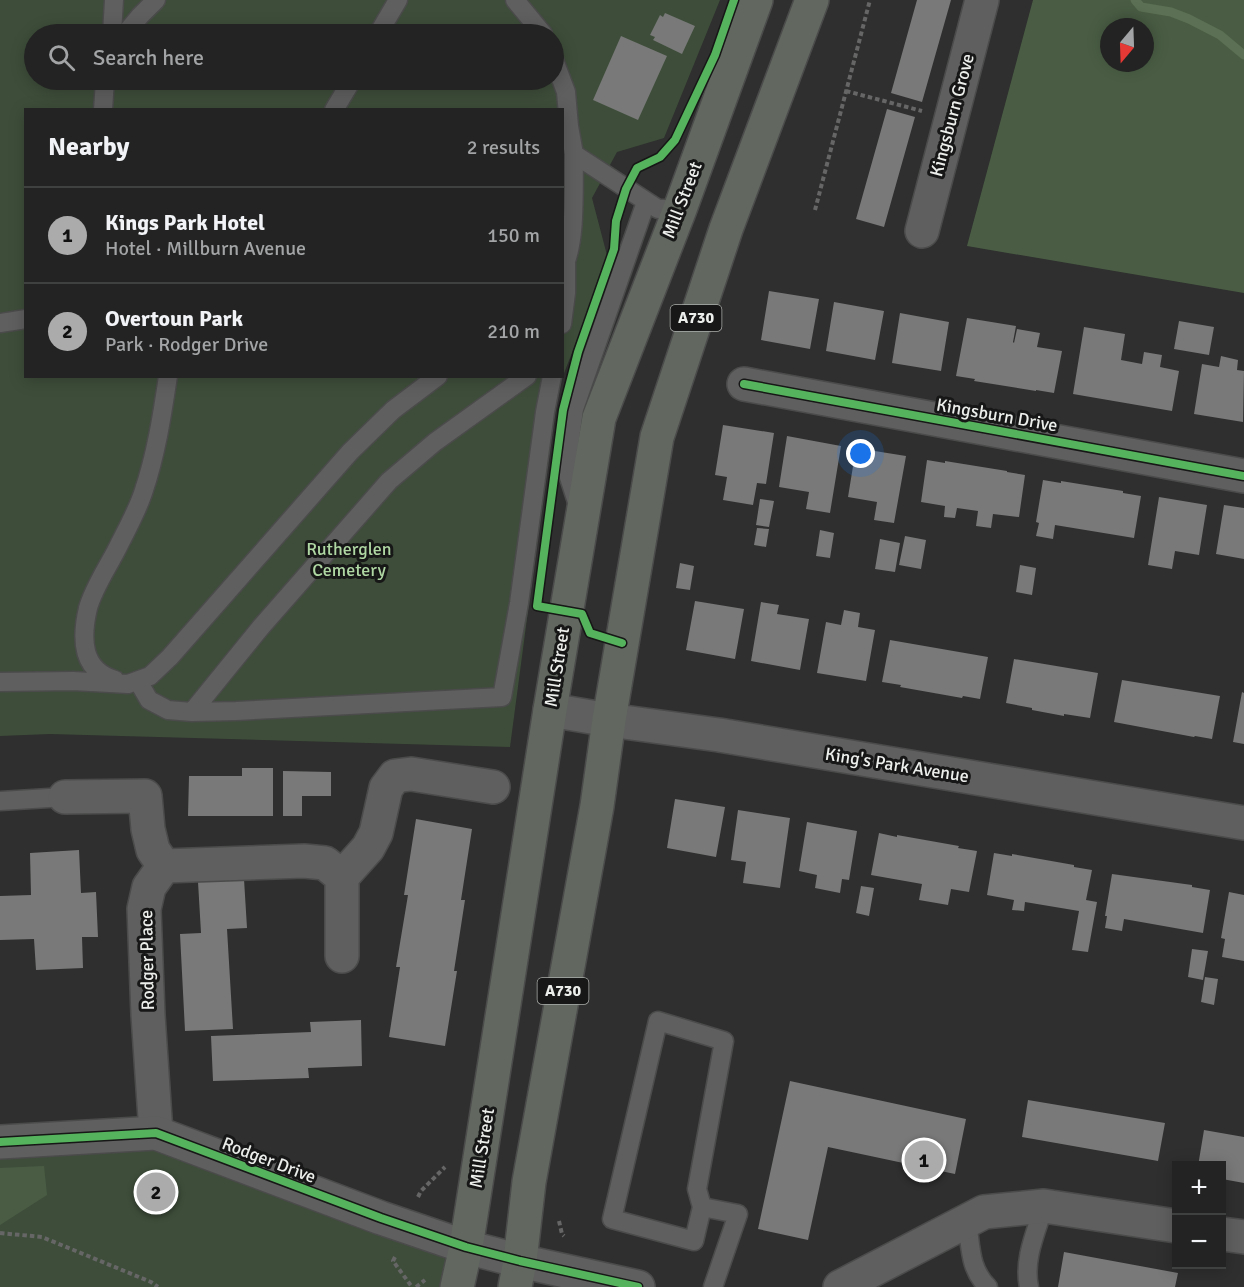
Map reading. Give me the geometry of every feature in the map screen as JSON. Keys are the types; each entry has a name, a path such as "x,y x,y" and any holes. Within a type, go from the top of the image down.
{"main road":[{"name":"Mill Street","path":"457,1287 466,1247 550,710 599,418 680,209 756,0"},
{"name":"A730","path":"518,1274 529,1182 597,806 609,720 657,437 726,229 812,0"},
{"path":"680,209 737,199"}],"street":[{"name":"Kingsburn Grove","path":"922,231 982,0"},
{"name":"Kingsburn Drive","path":"744,384 1244,476"},
{"name":"King's Park Avenue","path":"550,710 719,735 1244,823"},
{"path":"342,956 342,877 368,848 376,833 386,788 395,776 411,774 493,787"},
{"path":"65,797 145,796 148,829 153,850 165,866 304,861 325,863 342,877"},
{"name":"Rodger Place","path":"156,1133 144,909 149,887 165,866"},
{"name":"Rodger Drive","path":"0,1142 156,1133 381,1218 466,1247 518,1274 638,1287"},
{"path":"840,1287 984,1212 1044,1206 1172,1226"},
{"path":"1226,1234 1244,1237"}],"lane":[{"path":"113,24 114,0"},
{"path":"133,24 156,0"},
{"path":"384,24 398,0"},
{"path":"515,0 535,24"},
{"path":"564,87 569,126 568,161 573,226 564,266 566,293 564,312"},
{"path":"103,108 104,90"},
{"path":"335,108 346,90"},
{"path":"568,161 658,209 680,209"},
{"path":"582,519 566,468 574,409 646,202"},
{"path":"0,323 24,319"},
{"path":"168,378 158,434 142,494 127,530 96,588 88,607 84,631 86,655 96,671 109,678 133,682 149,700 168,710 192,712 502,697 519,603 552,378"},
{"path":"0,682 133,682 150,676 170,657 350,452 393,410 435,378"},
{"path":"192,712 261,627 389,481 435,442 524,378"},
{"path":"0,801 65,797"},
{"path":"658,1021 724,1041 697,1190 702,1207 694,1241 612,1219 658,1021"},
{"path":"1029,1287 1027,1277 1030,1251 1044,1206"},
{"path":"702,1207 738,1214 713,1287"},
{"path":"967,1222 974,1268 988,1287"}],"path":[{"path":"815,210 870,0"},
{"path":"846,91 951,118"},
{"path":"0,1233 42,1237 151,1282 158,1287"}],"green space":[{"name":"Rutherglen Cemetery","path":"0,0 720,0 664,138 617,152 592,198 608,259 564,373 564,108 24,108 24,378 561,378 557,392 510,747 50,734 0,736"},
{"path":"1033,0 1244,0 1244,293 967,246"},
{"path":"156,1133 466,1247 451,1287 0,1287 0,1141"},
{"path":"44,1166 47,1195 0,1225 0,1168"}],"building":[{"path":"917,0 951,0 922,102 891,93"},
{"path":"665,13 695,26 682,54 653,40 655,37 650,35 660,15 663,17"},
{"path":"621,36 667,56 638,120 593,100"},
{"path":"887,109 915,117 884,227 856,219"},
{"path":"769,291 819,299 810,349 761,340"},
{"path":"834,302 884,311 875,360 826,351"},
{"path":"900,313 949,322 941,371 892,363"},
{"path":"967,318 1016,326 1014,343 1017,329 1040,333 1037,347 1062,351 1054,393 974,381 975,379 956,376"},
{"path":"1179,321 1214,327 1209,355 1174,349"},
{"path":"1084,327 1125,334 1121,360 1142,364 1144,352 1162,355 1160,367 1179,371 1172,411 1073,394"},
{"path":"1221,356 1238,360 1237,370 1244,371 1243,422 1194,414 1202,364 1219,367"},
{"path":"723,425 774,433 766,484 757,483 753,505 723,500 727,477 715,475"},
{"path":"787,436 841,446 830,513 806,509 809,492 779,487"},
{"path":"856,448 906,456 894,523 874,520 877,502 848,497"},
{"path":"927,460 1025,475 1019,517 993,514 991,528 976,526 978,511 957,508 955,518 944,517 945,506 921,502"},
{"path":"1043,480 1123,491 1123,493 1141,496 1134,538 1055,525 1053,539 1036,536"},
{"path":"1159,497 1207,505 1199,555 1175,551 1172,569 1148,565"},
{"path":"760,499 774,501 769,527 756,525"},
{"path":"1224,505 1244,508 1244,559 1216,554"},
{"path":"757,528 769,529 766,547 754,545"},
{"path":"820,530 834,533 830,558 816,556"},
{"path":"905,536 926,540 921,569 899,565"},
{"path":"880,539 900,543 895,572 875,569"},
{"path":"680,563 694,566 690,590 676,588"},
{"path":"1020,565 1036,568 1032,595 1016,592"},
{"path":"695,601 744,609 735,659 686,650"},
{"path":"761,602 779,605 777,614 809,619 800,670 751,661"},
{"path":"844,610 860,613 858,627 875,630 866,681 817,673 826,622 841,625"},
{"path":"890,640 988,657 980,699 963,696 962,698 882,682"},
{"path":"1014,659 1098,673 1090,718 1064,714 1064,716 1006,703"},
{"path":"1122,680 1220,696 1212,739 1114,722"},
{"path":"1242,692 1244,693 1244,744 1233,742"},
{"path":"242,768 273,768 273,816 188,816 189,776 242,776"},
{"path":"283,771 331,772 331,796 302,796 302,816 283,816"},
{"path":"675,799 725,807 716,857 667,848"},
{"path":"738,810 790,818 780,888 743,883 746,862 731,860"},
{"path":"416,819 472,829 461,900 465,900 454,971 457,971 445,1046 389,1037 400,967 396,967 408,895 404,895"},
{"path":"807,822 857,831 849,880 842,879 840,893 815,888 817,875 799,871"},
{"path":"879,833 977,851 969,892 951,889 948,905 919,900 922,884 871,875"},
{"path":"79,850 81,893 96,892 98,937 82,937 83,968 36,970 34,939 0,940 0,896 31,895 30,853"},
{"path":"994,853 1012,856 1012,854 1092,870 1086,900 1097,902 1088,952 1072,950 1079,911 1025,902 1024,911 1012,910 1014,900 987,895"},
{"path":"1112,874 1192,885 1192,887 1210,890 1203,933 1124,919 1122,931 1105,928"},
{"path":"244,879 247,928 227,929 233,1029 185,1031 180,934 201,933 198,882"},
{"path":"861,886 874,888 869,916 856,913"},
{"path":"1229,892 1244,895 1244,961 1222,957 1225,939 1221,938"},
{"path":"1192,949 1208,951 1203,980 1188,977"},
{"path":"1205,977 1218,979 1214,1005 1201,1002"},
{"path":"361,1020 362,1066 308,1068 309,1078 213,1081 211,1036 311,1032 310,1022"},
{"path":"790,1081 966,1119 955,1174 828,1147 808,1240 758,1229"},
{"path":"1028,1100 1165,1123 1158,1161 1022,1137"},
{"path":"1204,1130 1244,1137 1244,1183 1226,1180 1226,1161 1199,1161"},
{"path":"1064,1252 1178,1273 1175,1287 1058,1287"}],"waterway":[{"path":"1135,0 1141,7 1171,12 1189,19 1220,35 1244,55"}],"cycle path":[{"path":"622,643 590,633 582,614 537,606 563,410 578,352 614,249 616,221 626,189 637,168 660,157 675,140 715,55 734,0"},
{"path":"744,384 1244,476"},
{"path":"0,1142 156,1133 381,1218 466,1247 638,1287"}],"place":[{"name":"Kings Park Hotel","path":"924,1160"},
{"name":"Overtoun Park","path":"156,1192"}]}
